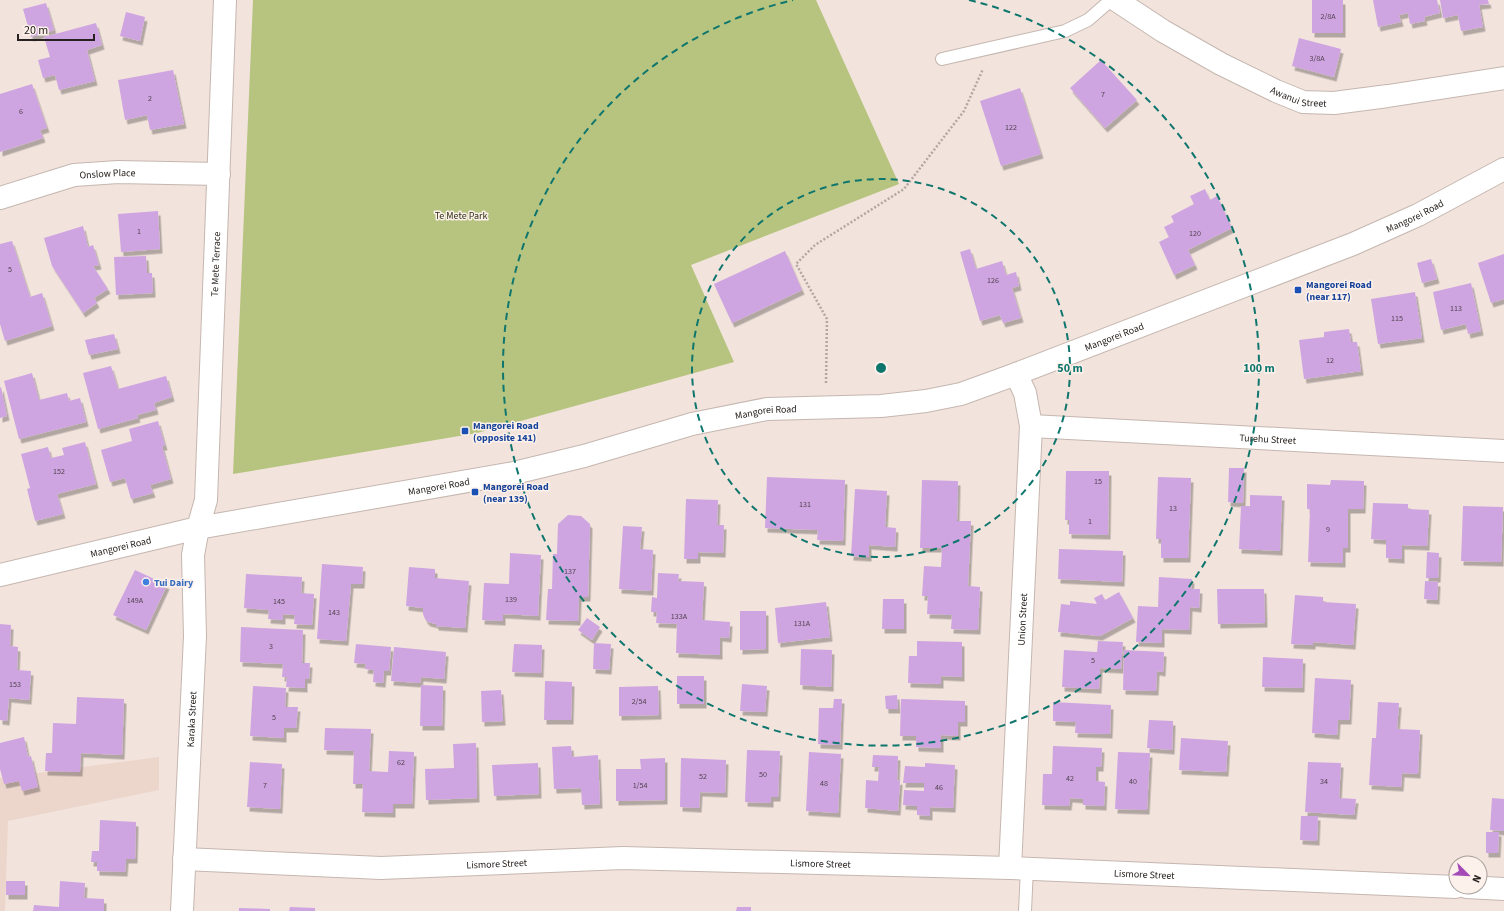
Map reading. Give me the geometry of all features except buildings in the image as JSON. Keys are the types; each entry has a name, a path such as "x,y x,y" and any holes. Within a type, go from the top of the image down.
{"street":[{"name":"Te Mete Terrace","path":"198,528 206,500 225,0"},
{"name":"Awanui Street","path":"1116,0 1163,31 1221,64 1276,91 1303,102 1334,103 1504,78"},
{"name":"Mangorei Road","path":"0,575 198,528 514,473 584,456 692,424 767,409 881,406 926,401 961,394 1354,244 1418,215 1504,169"},
{"name":"Onslow Place","path":"0,198 74,175 118,172 219,174"},
{"name":"Union Street","path":"1016,374 1026,393 1031,426 1019,868"},
{"name":"Turehu Street","path":"1031,426 1504,451"},
{"name":"Karaka Street","path":"182,911 195,636 193,555 198,528"},
{"name":"Lismore Street","path":"184,859 381,868 623,858 1019,868 1448,887"},
{"path":"1488,888 1504,889"}],"lane":[{"path":"942,59 1065,31 1088,20 1110,0"},
{"path":"1019,868 1025,911"}],"path":[{"path":"826,407 827,319 796,264 815,245 904,189 964,111 993,48"}],"shaded area":[{"path":"159,757 159,790 8,821 5,911 0,911 0,778"}],"green space":[{"name":"Te Mete Park","path":"253,0 816,0 899,184 691,265 734,362 477,433 233,474"}],"place":[{"name":"Mangorei Road (near 117)","path":"1298,290"},
{"name":"Mangorei Road (opposite 141)","path":"465,431"},
{"name":"Mangorei Road (near 139)","path":"475,492"},
{"name":"Tui Dairy","path":"146,582"}]}
